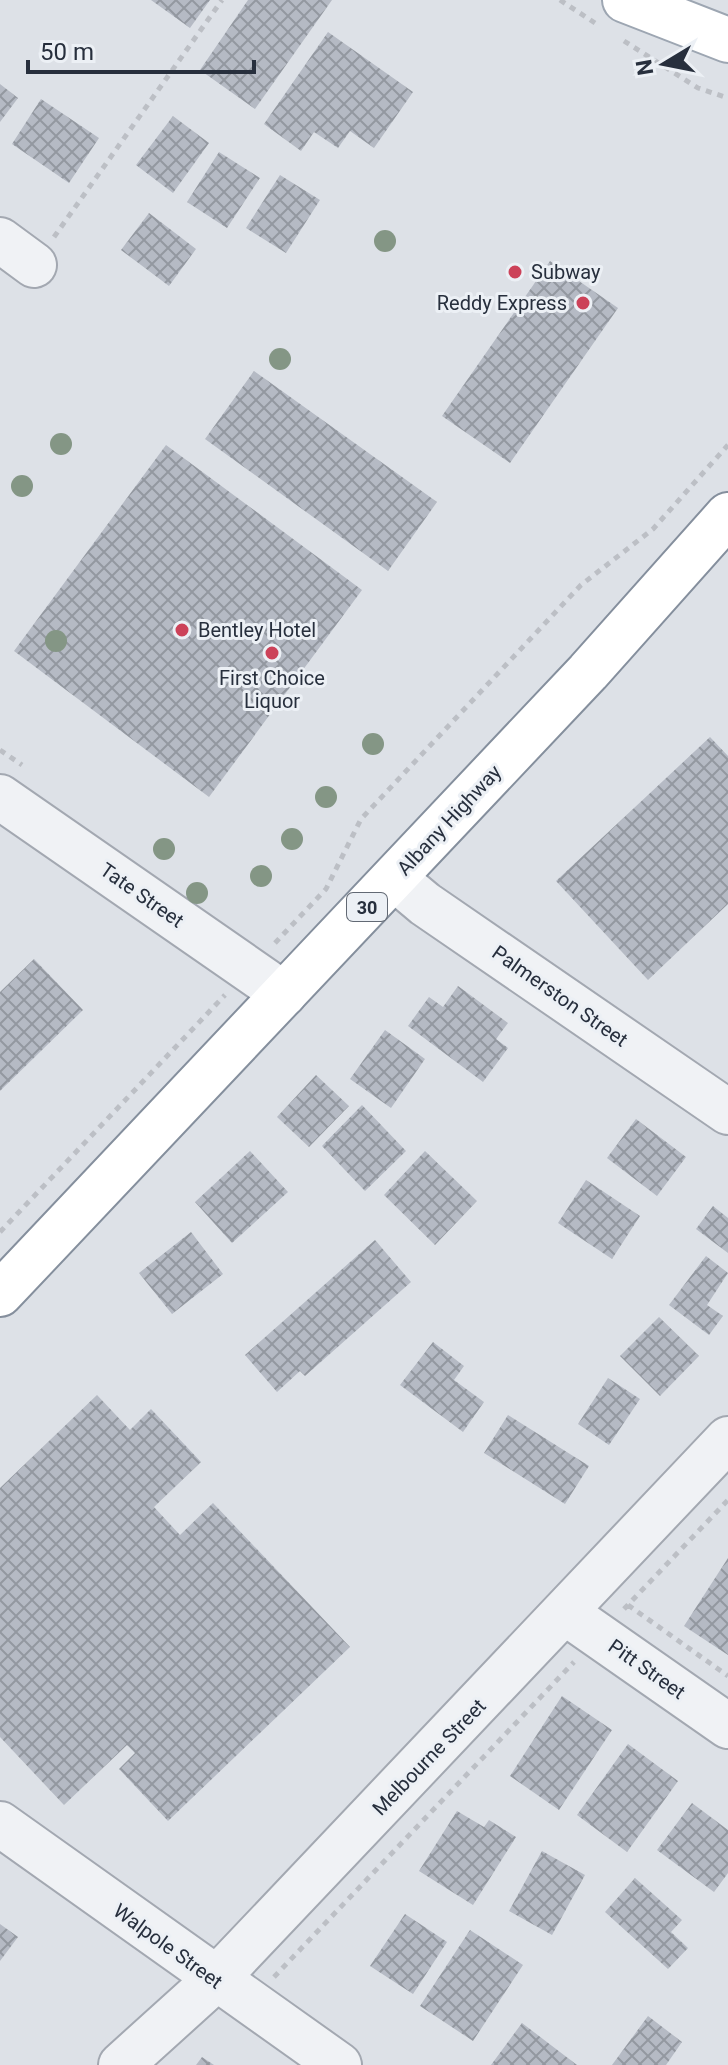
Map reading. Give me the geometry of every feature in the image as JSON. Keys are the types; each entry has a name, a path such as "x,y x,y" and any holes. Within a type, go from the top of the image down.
{"main road":[{"path":"618,23 728,40"},
{"name":"Albany Highway","path":"0,1294 588,672 728,515"}],"street":[{"name":"Tate Street","path":"0,797 284,994"},
{"name":"Palmerston Street","path":"394,878 425,904 728,1112"},
{"name":"Melbourne Street","path":"121,2065 215,1980 566,1613 613,1602 728,1439"},
{"name":"Pitt Street","path":"566,1613 728,1726"},
{"name":"Walpole Street","path":"0,1824 215,1980 339,2065"}],"path":[{"path":"17,253 222,0"},
{"path":"560,0 618,23 698,88 728,98"},
{"path":"274,944 326,889 361,819 581,585 653,529 728,445"},
{"path":"0,1232 226,995"},
{"path":"728,1500 613,1602 728,1676"},
{"path":"271,1980 583,1653"}],"building":[{"path":"151,0 210,0 190,28"},
{"path":"248,0 332,0 255,109 200,70"},
{"path":"328,32 413,92 374,148 350,131 338,148 314,132 301,151 264,124"},
{"path":"0,84 18,98 0,122"},
{"path":"41,99 99,138 69,183 12,144"},
{"path":"173,116 209,143 173,193 136,165"},
{"path":"219,152 260,178 227,228 187,202"},
{"path":"280,175 320,200 286,253 246,228"},
{"path":"149,213 196,249 169,286 121,250"},
{"path":"550,261 618,308 510,463 442,416"},
{"path":"254,371 437,502 388,571 205,439"},
{"path":"166,445 362,590 209,797 14,651"},
{"path":"710,737 728,756 728,904 648,980 556,881"},
{"path":"34,959 83,1010 0,1091 0,992"},
{"path":"458,986 508,1023 496,1039 508,1048 483,1082 408,1026 429,997 443,1007"},
{"path":"385,1030 425,1059 391,1108 350,1079"},
{"path":"316,1075 349,1106 309,1147 277,1117"},
{"path":"362,1105 406,1151 365,1191 322,1146"},
{"path":"636,1119 686,1157 657,1196 607,1158"},
{"path":"250,1151 288,1192 232,1243 195,1202"},
{"path":"425,1151 477,1201 435,1245 384,1195"},
{"path":"586,1180 640,1216 612,1259 558,1223"},
{"path":"713,1206 728,1218 728,1253 696,1229"},
{"path":"191,1232 223,1274 172,1314 139,1273"},
{"path":"375,1240 411,1282 305,1376 300,1371 277,1392 245,1355"},
{"path":"706,1256 728,1273 707,1305 723,1316 709,1335 669,1305"},
{"path":"659,1317 699,1356 660,1396 620,1356"},
{"path":"433,1342 464,1366 454,1380 484,1402 463,1432 400,1385"},
{"path":"608,1378 640,1399 609,1445 578,1424"},
{"path":"97,1395 130,1430 151,1409 201,1462 154,1507 180,1535 213,1503 350,1647 168,1821 119,1769 135,1753 127,1745 64,1805 0,1737 0,1488"},
{"path":"508,1415 589,1466 565,1504 484,1453"},
{"path":"728,1558 728,1655 684,1626"},
{"path":"562,1696 612,1730 559,1810 510,1776"},
{"path":"628,1744 678,1781 627,1852 577,1815"},
{"path":"692,1803 728,1830 728,1873 714,1892 657,1850"},
{"path":"457,1811 484,1827 489,1820 516,1837 473,1905 419,1871"},
{"path":"542,1851 585,1875 552,1935 509,1911"},
{"path":"635,1878 682,1920 671,1932 688,1948 668,1969 605,1912"},
{"path":"405,1914 447,1942 413,1994 370,1966"},
{"path":"0,1924 18,1937 0,1961"},
{"path":"470,1930 523,1965 473,2041 420,2006"},
{"path":"648,2016 682,2042 666,2065 612,2065"},
{"path":"522,2023 577,2065 491,2065"},
{"path":"202,2057 214,2065 196,2065"}],"place":[{"name":"Subway","path":"515,272"},
{"name":"Reddy Express","path":"583,303"},
{"name":"Bentley Hotel","path":"182,630"},
{"name":"First Choice Liquor","path":"272,653"}]}
